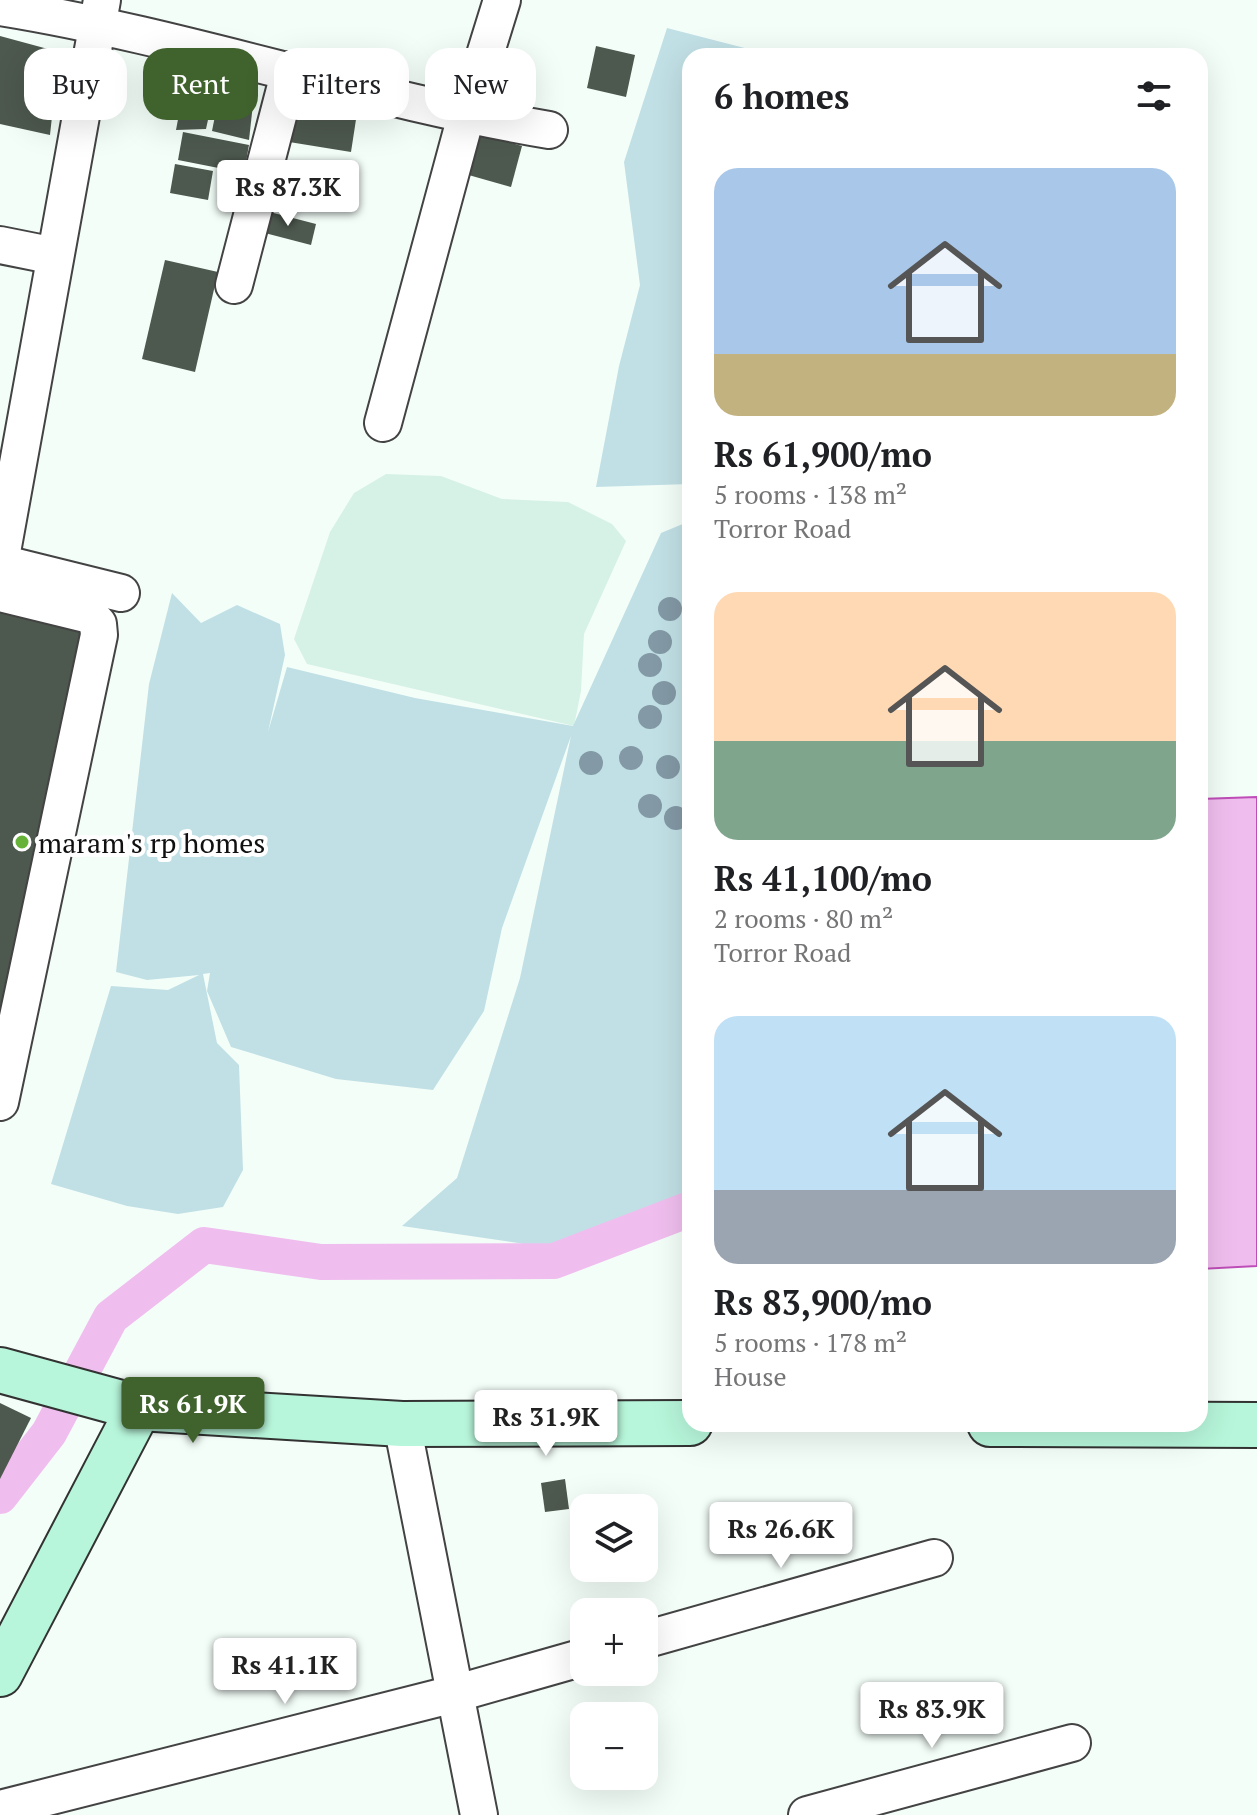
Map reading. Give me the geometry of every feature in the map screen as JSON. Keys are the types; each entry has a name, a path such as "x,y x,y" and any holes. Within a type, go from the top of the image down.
{"street":[{"path":"487,48 502,0"},
{"path":"0,7 100,11 274,65"},
{"path":"100,11 0,563 121,593"},
{"path":"234,285 277,120"},
{"path":"383,423 465,120"},
{"path":"490,120 549,130"},
{"path":"0,245 55,256"},
{"path":"0,593 90,615 98,624 99,635 0,1102"},
{"path":"0,1370 139,1408 402,1424 682,1423"},
{"path":"0,1674 139,1408"},
{"path":"402,1424 479,1815"},
{"path":"1208,1425 1257,1425"},
{"path":"658,1636 934,1558"},
{"path":"0,1809 454,1694 570,1661"},
{"path":"807,1815 1072,1743"}],"green space":[{"path":"386,474 441,476 502,499 568,502 612,524 626,541 584,634 581,691 574,726 307,664 294,639 330,532 354,493"}],"shaded area":[{"path":"667,28 745,48 682,48 682,484 596,487 619,366 640,285 624,162"},
{"path":"682,524 682,1206 579,1252 402,1226 457,1178 520,978 571,736 502,928 484,1011 433,1090 336,1079 231,1047 207,991 210,973 203,974 217,1043 239,1065 243,1170 223,1207 178,1214 127,1206 51,1184 111,986 168,990 199,975 147,980 116,972 149,684 172,593 201,623 237,605 280,624 285,655 268,732 287,667 415,698 573,726 661,533"},
{"path":"1257,797 1257,1266 1208,1269 1208,799"}],"building":[{"path":"0,36 44,48 24,48 24,120 52,120 50,135 0,124"},
{"path":"596,46 635,55 626,97 587,88"},
{"path":"178,120 208,120 206,129 176,130"},
{"path":"214,120 251,120 249,140 212,131"},
{"path":"286,120 356,120 351,152 283,141"},
{"path":"470,131 522,146 511,187 458,172"},
{"path":"183,132 249,145 244,173 178,160"},
{"path":"175,164 213,171 208,200 170,193"},
{"path":"266,211 316,224 311,245 261,232"},
{"path":"165,260 218,272 195,372 142,359"},
{"name":"maram's rp homes","path":"0,593 88,625 0,1051"},
{"path":"0,1403 31,1418 0,1479"},
{"path":"565,1479 569,1509 545,1512 541,1483"}],"waterway":[{"path":"0,1496 49,1433 111,1317 204,1245 321,1262 554,1261 682,1212"}],"place":[{"name":"maram's rp homes","path":"22,842"}]}
